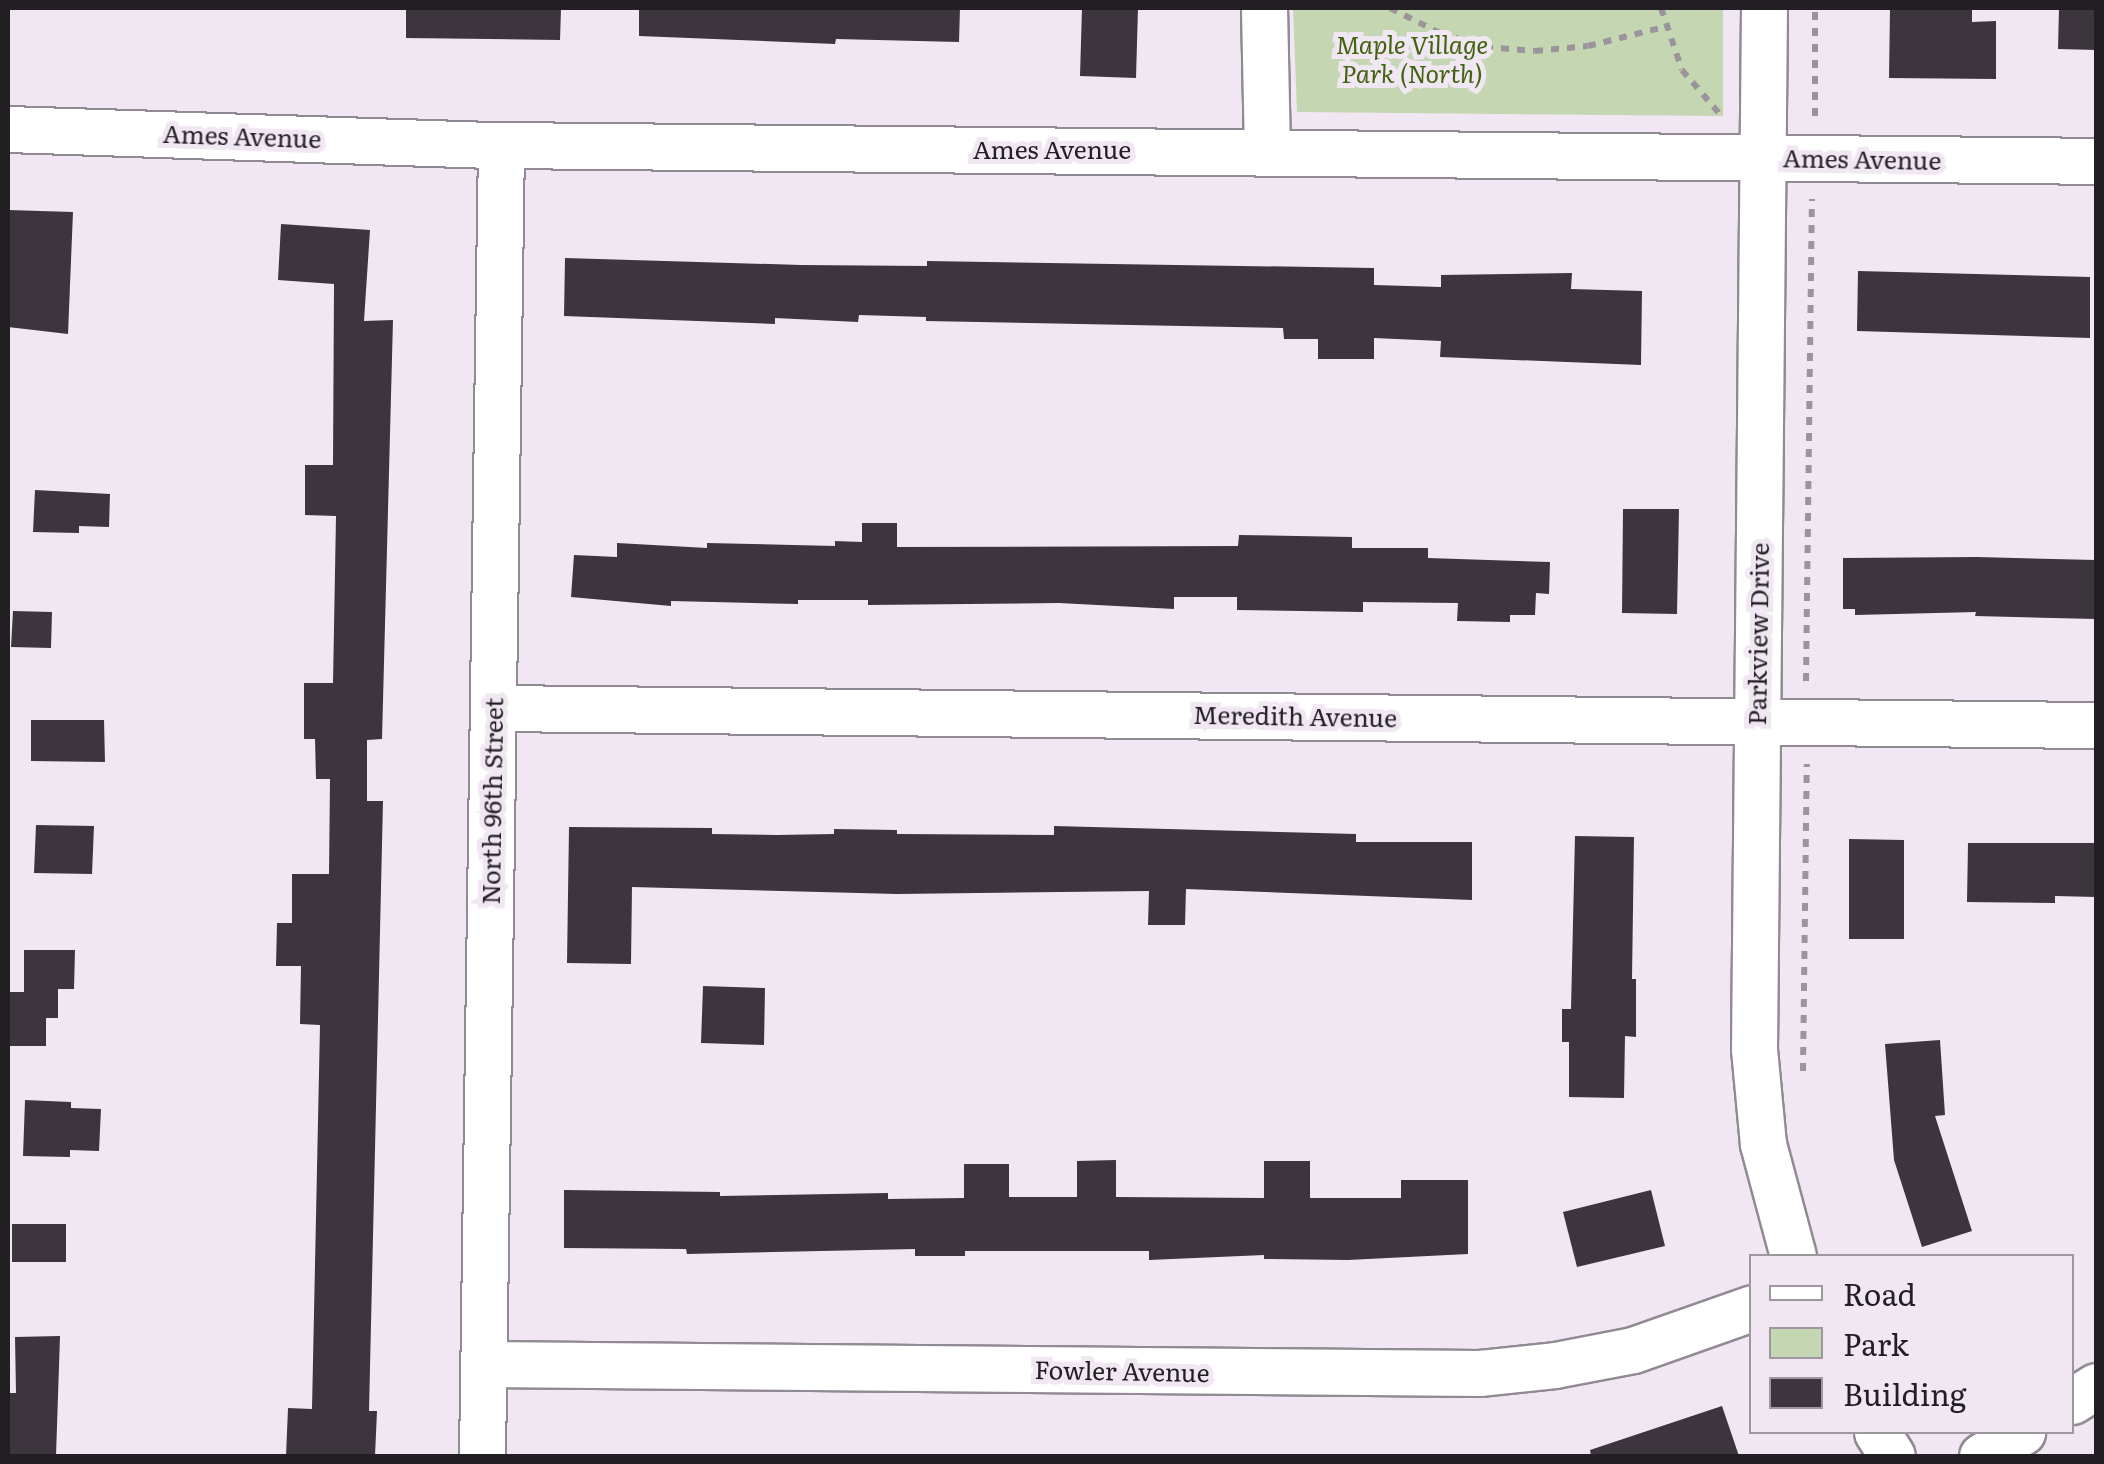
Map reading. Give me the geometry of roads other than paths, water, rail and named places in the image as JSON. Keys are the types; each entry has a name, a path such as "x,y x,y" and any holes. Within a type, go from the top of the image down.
{"street":[{"path":"1264,8 1267,151"},
{"name":"Parkview Drive","path":"1764,8 1754,1049 1763,1144 1791,1254"},
{"name":"Ames Avenue","path":"8,128 501,145 2096,161"},
{"name":"North 96th Street","path":"482,1456 501,145"},
{"name":"Meredith Avenue","path":"494,708 2096,725"},
{"name":"Fowler Avenue","path":"484,1364 1480,1373 1555,1365 1633,1350 1749,1309"},
{"path":"2074,1400 2096,1386"},
{"path":"1878,1434 1892,1456"},
{"path":"1982,1456 2019,1434"}],"park label":[{"name":"Maple Village Park (North)","path":"1412,60"}]}
